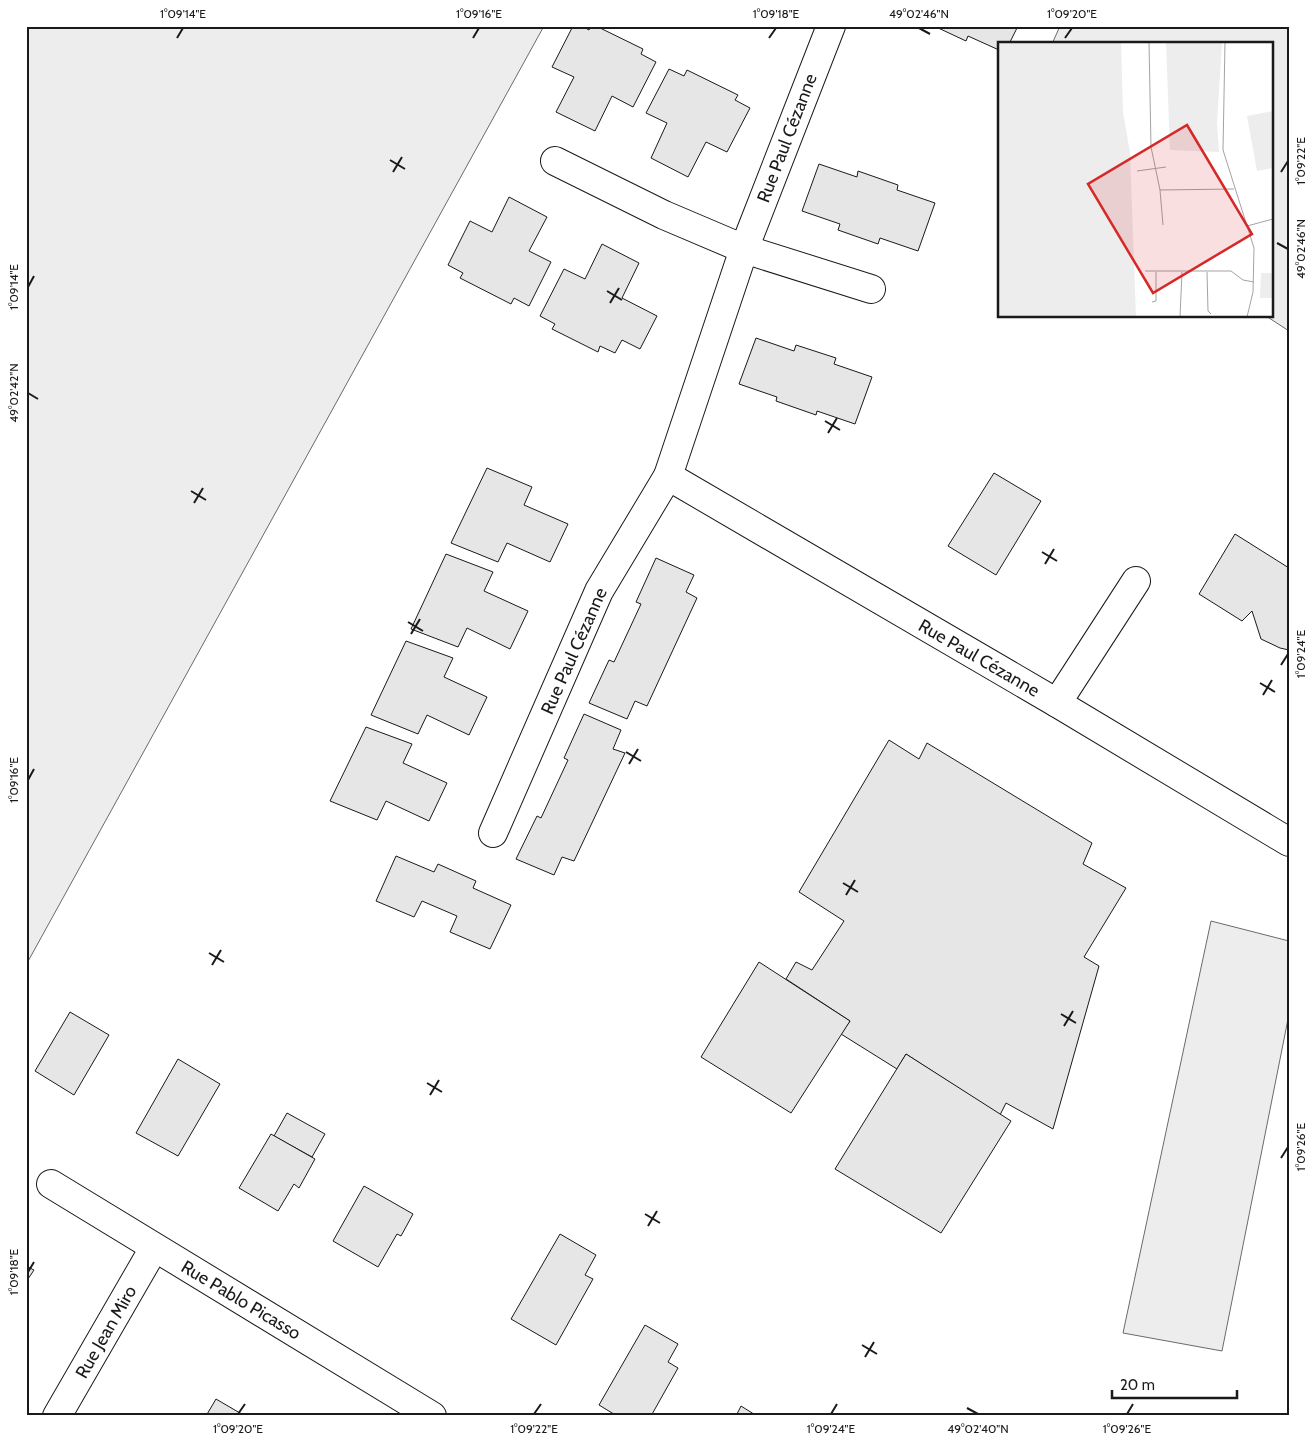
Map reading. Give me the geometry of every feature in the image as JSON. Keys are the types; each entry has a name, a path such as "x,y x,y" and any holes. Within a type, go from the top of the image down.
{"street":[{"name":"Rue Paul Cézanne","path":"493,833 599,591 668,476 744,249 831,26"},
{"path":"555,161 664,215 744,249 871,289"},
{"name":"Rue Paul Cézanne","path":"668,476 1057,703 1289,842"},
{"path":"1057,703 1136,581"},
{"name":"Rue Pablo Picasso","path":"50,1184 154,1248 405,1409 432,1416"},
{"name":"Rue Jean Miro","path":"57,1416 154,1248"}],"shaded area":[{"path":"26,26 544,26 26,965"},
{"path":"1060,26 1289,26 1289,331 1269,318 1272,318 1272,42 1053,42"},
{"path":"1211,921 1289,941 1289,1014 1222,1351 1123,1333"}],"building":[{"path":"573,26 582,26 589,30 591,26 596,26 643,49 641,54 656,62 633,107 612,96 595,131 556,112 574,77 552,67"},
{"path":"934,26 1018,26 1010,42 998,42 998,50 968,36 966,41"},
{"path":"669,69 684,76 687,70 738,95 735,100 750,108 727,152 706,142 688,177 651,158 667,123 646,113"},
{"path":"819,164 857,177 858,171 898,185 897,190 935,203 918,251 880,238 878,244 838,230 840,224 802,211"},
{"path":"509,197 547,217 529,251 551,262 529,306 514,298 511,304 460,278 463,273 448,265 470,221 492,232"},
{"path":"602,244 639,263 622,298 657,316 640,349 622,340 615,353 600,346 598,352 552,329 555,324 540,316 564,269 585,279"},
{"path":"756,338 794,351 796,345 836,358 834,364 872,377 855,424 817,411 816,415 776,401 777,397 739,384"},
{"path":"487,468 532,487 524,505 568,524 550,562 507,543 498,562 451,543"},
{"path":"994,473 1041,501 996,575 948,546"},
{"path":"1235,534 1289,568 1289,650 1261,639 1252,611 1242,621 1199,594"},
{"path":"446,554 493,572 484,591 528,611 510,649 467,628 458,647 411,629"},
{"path":"656,558 694,575 686,592 697,598 647,706 635,701 627,719 589,703 609,660 614,662 641,604 636,602"},
{"path":"406,641 453,658 444,677 487,697 469,735 427,715 418,734 371,715"},
{"path":"584,714 621,730 613,749 625,753 574,861 562,857 554,875 516,859 537,816 541,818 568,760 564,758"},
{"path":"366,727 412,744 403,763 447,783 429,821 386,801 377,820 330,801"},
{"path":"889,740 919,759 927,743 1092,843 1083,864 1126,888 1084,957 1099,966 1053,1129 1006,1103 1000,1115 906,1054 897,1069 841,1034 850,1021 786,979 796,962 812,970 844,921 799,892"},
{"path":"396,856 434,872 438,864 476,881 473,888 511,905 490,949 450,932 457,916 422,901 414,917 376,901"},
{"path":"759,962 850,1021 791,1113 701,1057"},
{"path":"70,1012 109,1035 74,1095 35,1071"},
{"path":"906,1054 1011,1121 941,1233 835,1169"},
{"path":"178,1059 220,1084 178,1156 136,1133"},
{"path":"287,1113 325,1134 312,1157 274,1136"},
{"path":"271,1134 315,1159 299,1188 294,1184 278,1211 239,1188"},
{"path":"364,1186 413,1214 401,1236 397,1234 378,1267 333,1241"},
{"path":"560,1234 596,1255 585,1275 593,1279 556,1345 511,1319"},
{"path":"26,1266 34,1270 26,1282"},
{"path":"645,1325 678,1344 668,1362 678,1368 651,1416 617,1416 599,1405"},
{"path":"216,1399 245,1416 206,1416"},
{"path":"741,1406 757,1416 736,1416"}]}
